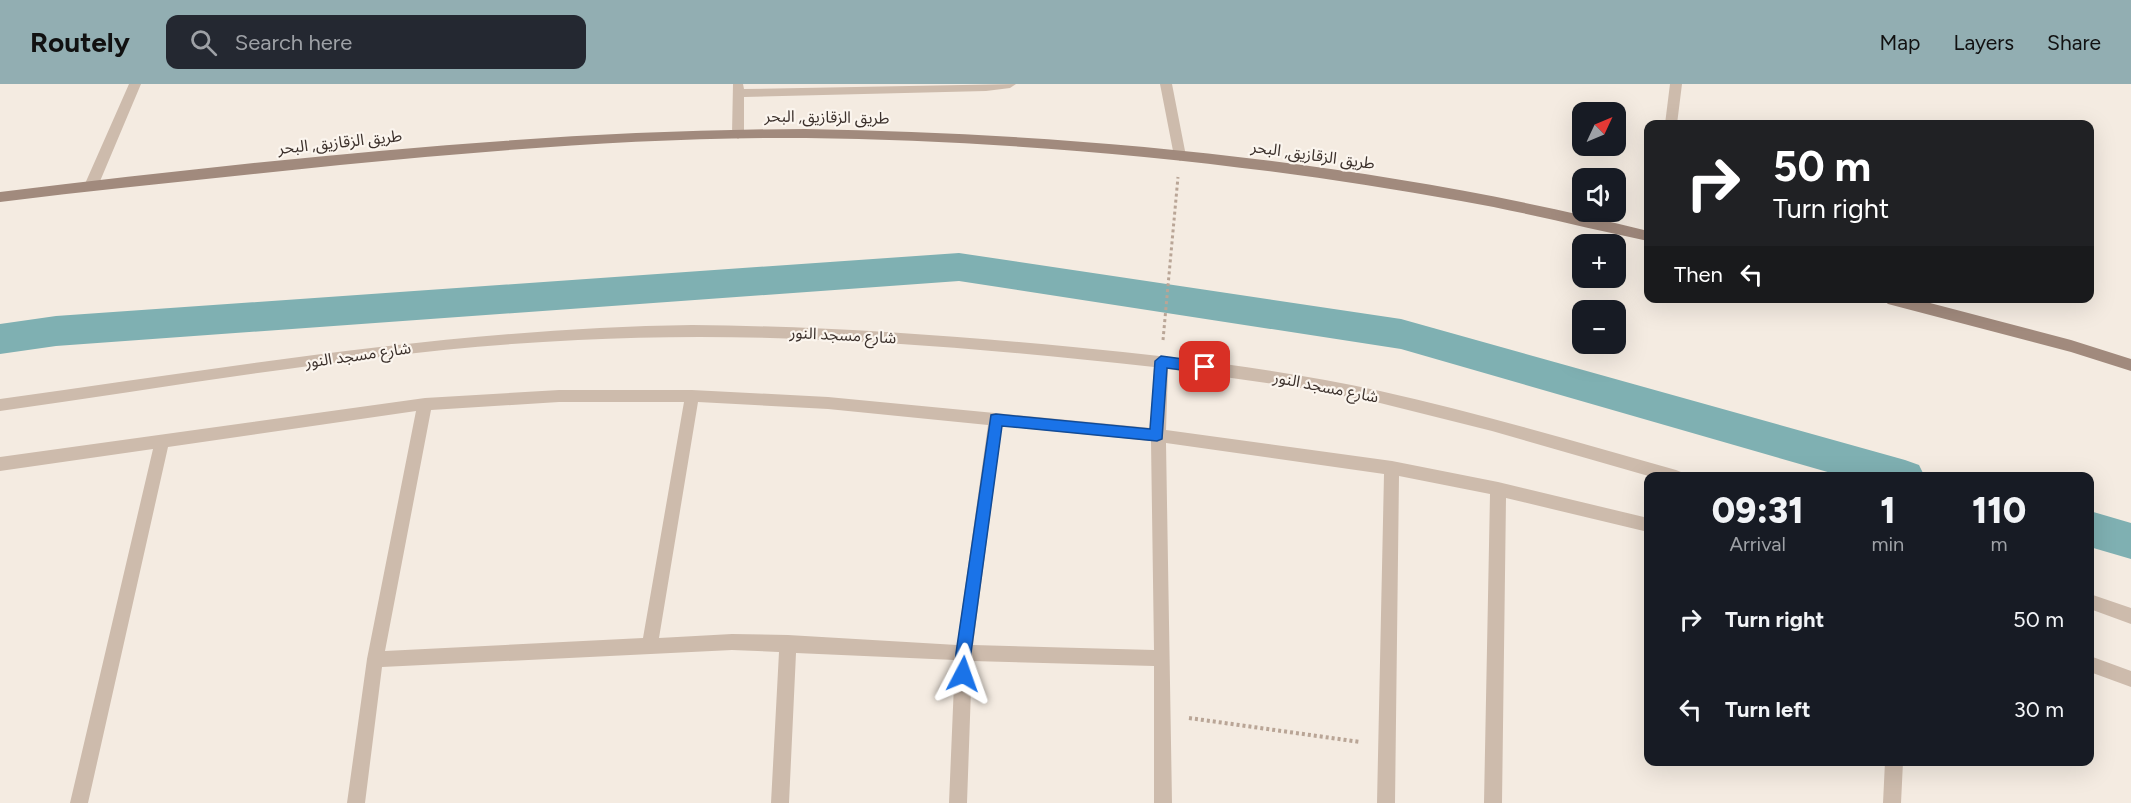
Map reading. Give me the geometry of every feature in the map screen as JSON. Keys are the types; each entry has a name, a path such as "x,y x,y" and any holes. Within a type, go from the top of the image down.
{"main road":[{"name":"طريق الزقازيق, البحر","path":"0,197 435,151 560,141 738,134 898,135 1042,143 1180,156 1436,191 1558,213 1644,235"},
{"path":"1907,303 2071,346 2131,365"}],"street":[{"path":"91,186 135,84"},
{"path":"738,134 739,89 986,87 1010,84"},
{"path":"1166,84 1180,156"},
{"path":"1672,120 1676,84"},
{"name":"شارع مسجد النور","path":"0,405 432,345 578,334 722,331 864,335 1161,361 1271,376 1381,397 1658,472"},
{"path":"1161,361 1157,435 1161,658 1165,715 1163,803"},
{"path":"0,464 425,404 560,396 692,396 828,403 1157,435 1392,468 1498,489 1644,524"},
{"path":"650,645 692,396"},
{"path":"356,803 375,658 425,404"},
{"path":"958,803 964,653 996,419"},
{"path":"79,803 162,441"},
{"path":"1386,803 1392,468"},
{"path":"1493,803 1498,489"},
{"path":"2094,603 2131,616"},
{"path":"375,658 732,642 964,653 1161,658"},
{"path":"780,803 788,643"},
{"path":"2094,665 2131,679"},
{"path":"1892,803 1894,766"}],"path":[{"path":"1161,361 1180,156"},
{"path":"1165,715 1387,746"}],"waterway":[{"path":"0,339 56,331 959,267 1401,334 1887,472"},
{"path":"2094,530 2131,541"}],"route":[{"path":"963,674 996,419 1157,435 1161,361 1205,367"}]}
